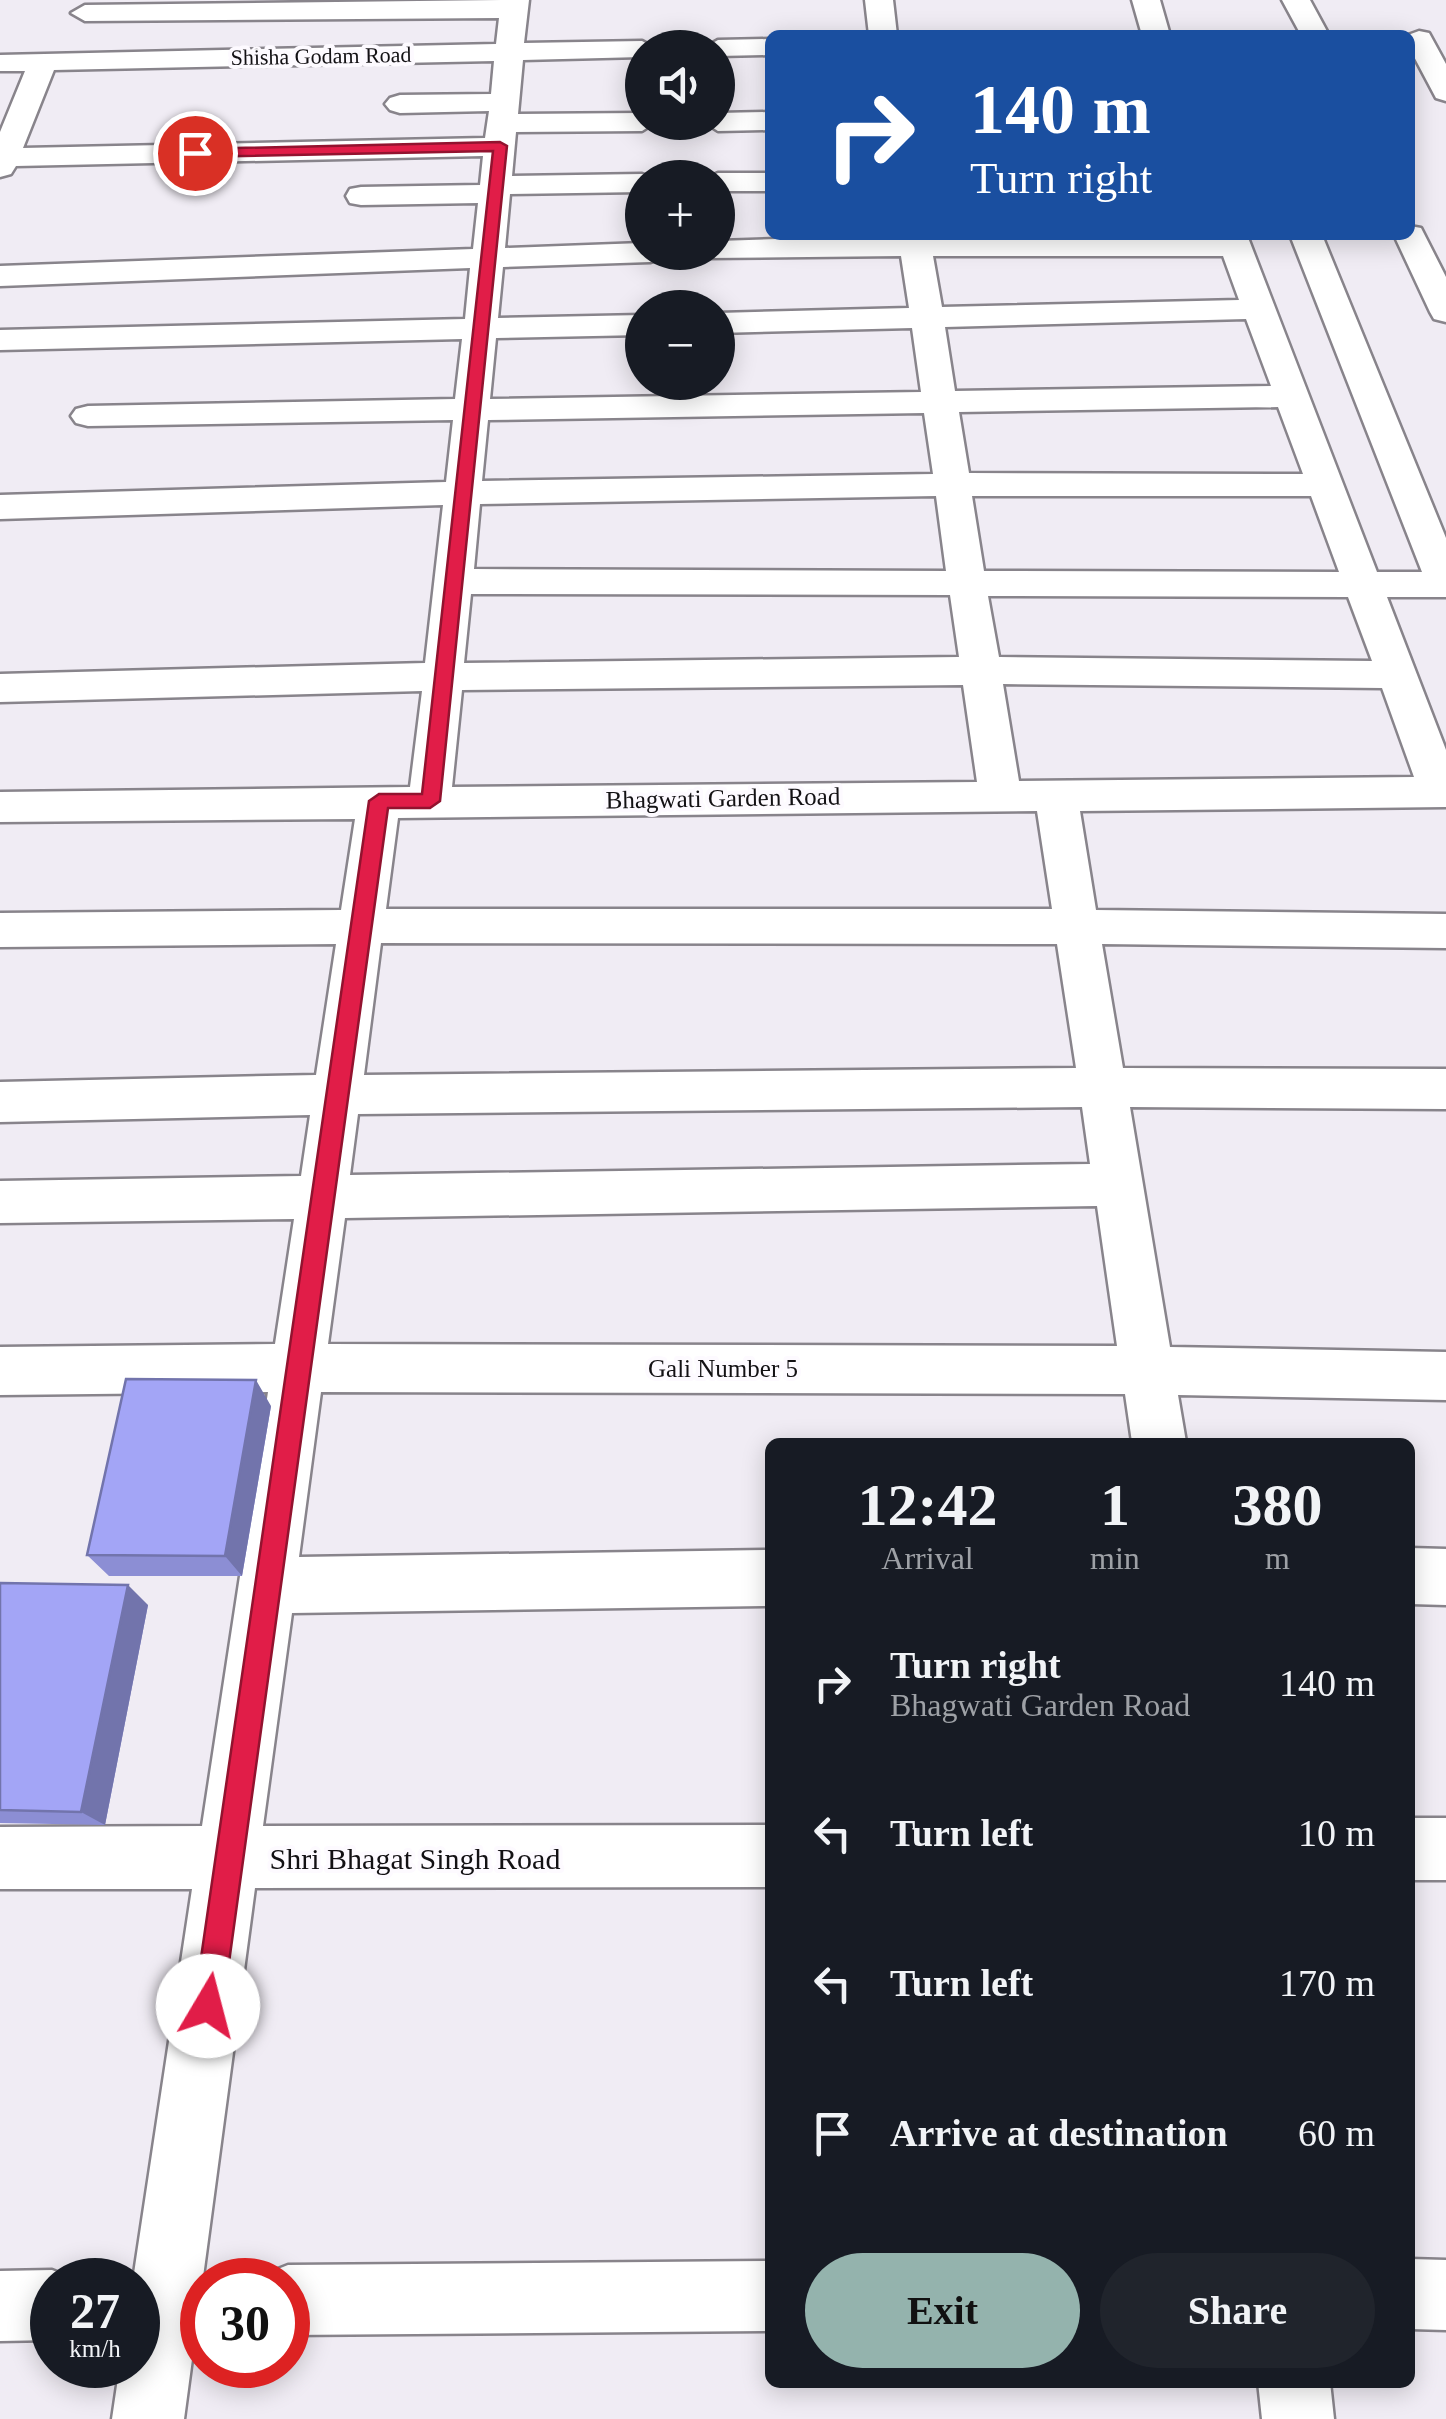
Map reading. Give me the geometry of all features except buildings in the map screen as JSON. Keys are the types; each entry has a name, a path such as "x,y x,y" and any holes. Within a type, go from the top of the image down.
{"street":[{"path":"878,0 882,30"},
{"path":"1146,0 1155,30"},
{"path":"1296,0 1312,30"},
{"path":"85,13 203,6 515,5 443,675 363,925 148,2419"},
{"path":"184,59 203,6"},
{"path":"1425,39 1446,92"},
{"path":"735,48 765,47"},
{"name":"Shisha Godam Road","path":"0,63 625,49"},
{"path":"43,62 2,163 502,124 625,122"},
{"path":"400,104 502,124"},
{"path":"735,122 765,122"},
{"path":"735,182 765,182"},
{"path":"361,196 625,184"},
{"path":"1415,231 1446,228"},
{"path":"915,240 1000,796"},
{"path":"735,250 915,240 1233,240 1443,792"},
{"path":"454,582 1446,585 1308,240"},
{"path":"1414,240 1446,312"},
{"path":"1,287 488,256 625,253"},
{"path":"735,322 1259,310"},
{"path":"0,340 625,327"},
{"path":"88,416 1292,396"},
{"path":"0,508 465,490 951,482 1326,485"},
{"path":"0,688 443,675 980,669 1396,675"},
{"name":"Bhagwati Garden Road","path":"0,807 1443,792"},
{"path":"1056,795 1158,1438"},
{"path":"0,930 363,925 1078,925 1446,931"},
{"path":"0,1102 1102,1085 1446,1089"},
{"path":"0,1202 1118,1186"},
{"name":"Gali Number 5","path":"0,1371 297,1367 1148,1369 1446,1376"},
{"path":"1415,1576 1446,1577"},
{"path":"267,1585 765,1578"},
{"path":"1415,1850 1446,1849"},
{"name":"Shri Bhagat Singh Road","path":"0,1858 765,1856"},
{"path":"1415,2294 1446,2295"},
{"path":"310,2300 765,2296"},
{"path":"0,2306 30,2305"},
{"path":"1295,2388 1298,2419"}],"route":[{"path":"195,153 500,146 430,801 379,801 208,2006"}]}
